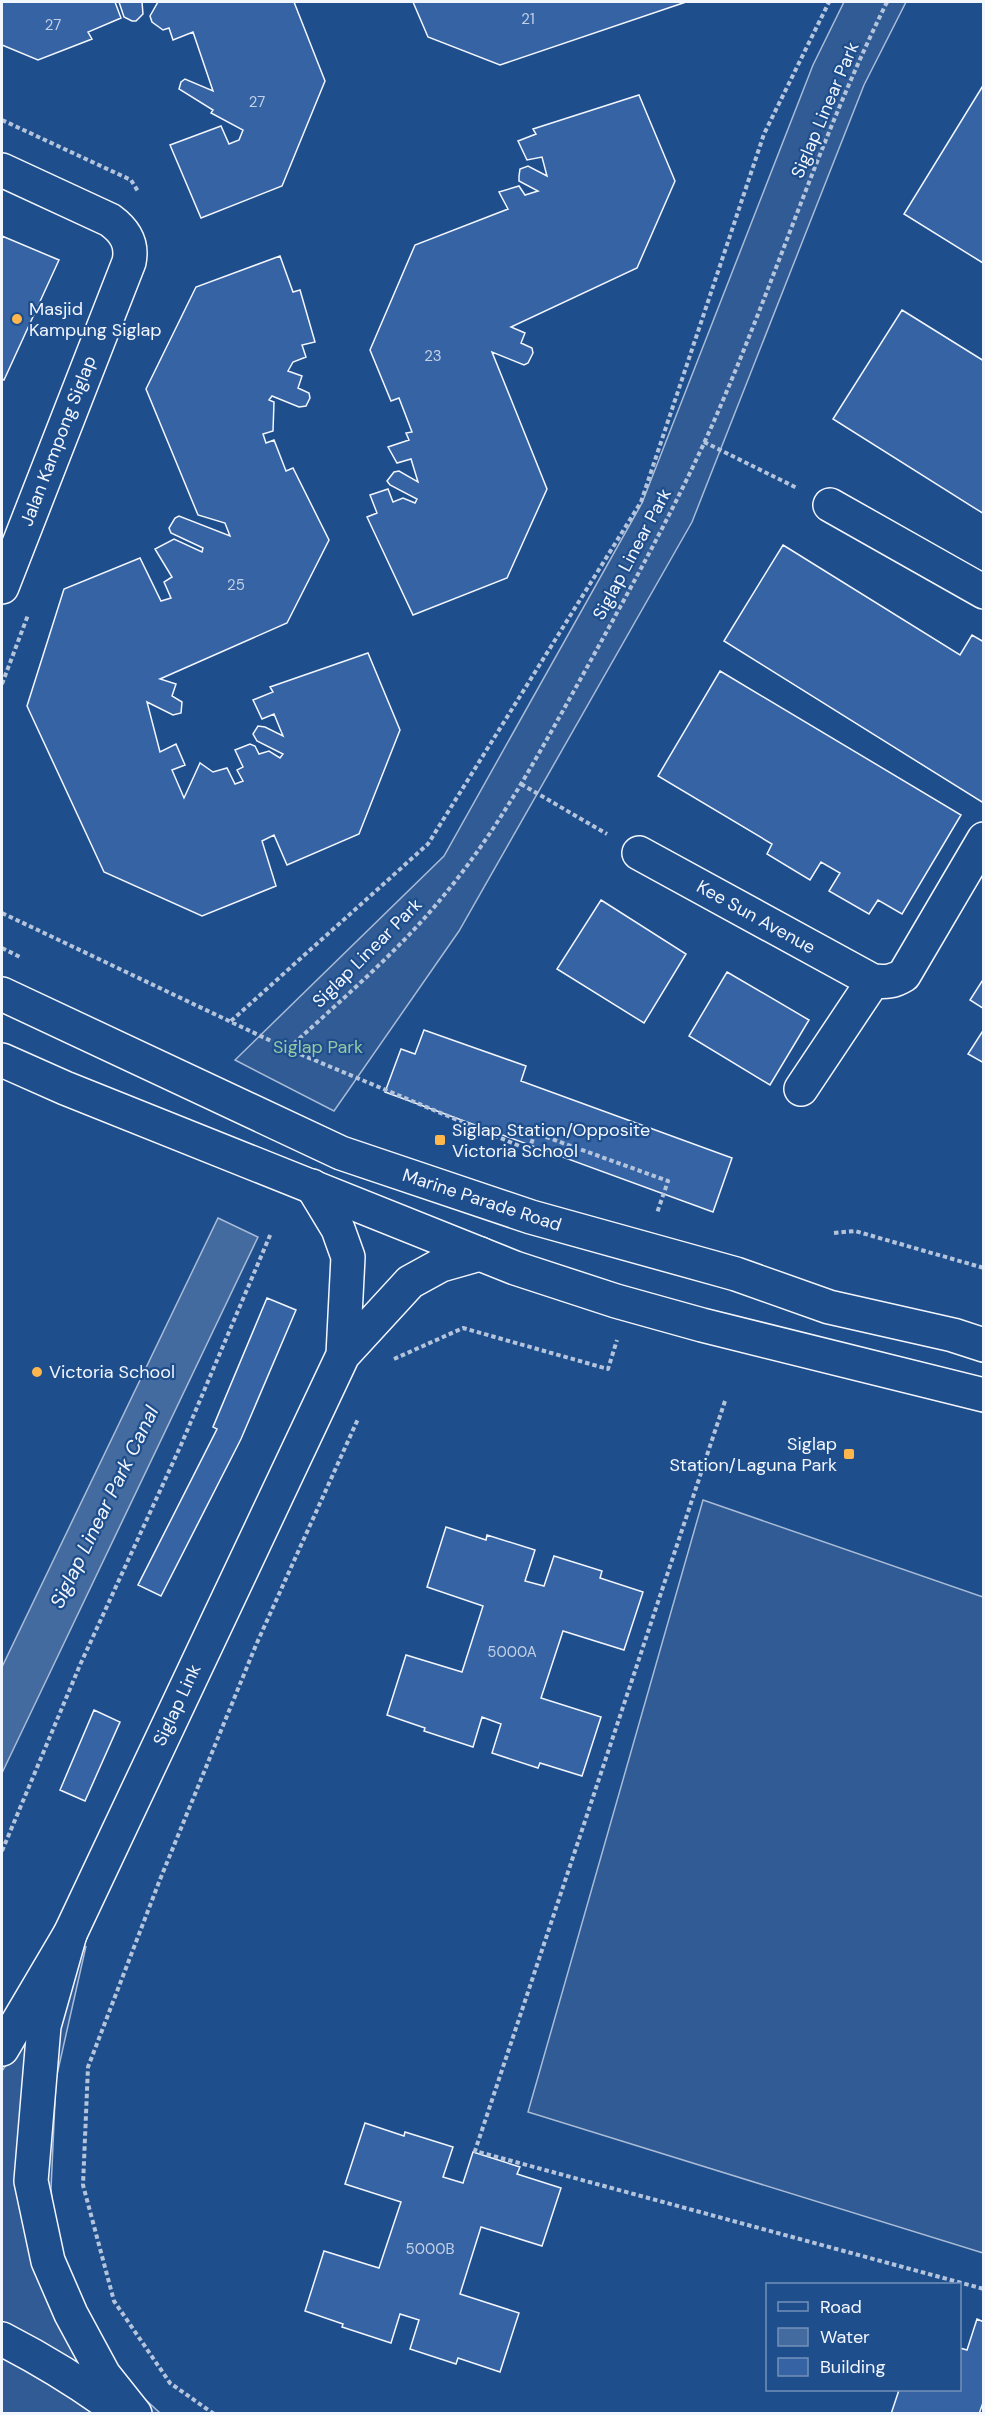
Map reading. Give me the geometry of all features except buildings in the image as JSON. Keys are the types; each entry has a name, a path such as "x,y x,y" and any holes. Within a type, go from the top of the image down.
{"main road":[{"name":"Jalan Kampong Siglap","path":"2,170 110,220 120,227 131,250 129,262 2,587"},
{"path":"830,505 984,592"},
{"path":"801,1089 873,981 895,981 904,975 984,839"},
{"name":"Kee Sun Avenue","path":"639,853 873,981"},
{"name":"Marine Parade Road","path":"2,994 341,1154 531,1217 736,1274 829,1307 953,1335 984,1345"},
{"path":"2,1060 65,1088 515,1268 616,1301 984,1395"},
{"name":"Siglap Link","path":"312,1186 338,1229 348,1257 344,1355"},
{"name":"Siglap Link","path":"2,2049 70,1935 344,1355 410,1282 441,1265 480,1254"},
{"path":"70,1935 44,2026 32,2181 48,2261 71,2314 104,2375 135,2414"},
{"path":"2,2339 30,2353 90,2390 122,2414"}],"path":[{"path":"231,1021 428,844 641,502 764,134 829,2"},
{"name":"Siglap Linear Park","path":"290,1049 380,963 445,894 507,810 654,545 704,442 868,40 887,2"},
{"path":"704,442 830,505"},
{"path":"521,784 639,853"},
{"path":"2,913 290,1049 529,1150 535,1133 668,1181"},
{"path":"834,1233 855,1231 984,1268"},
{"path":"2,1851 80,1665 181,1445 271,1233"},
{"path":"391,1363 397,1356 463,1328 608,1369"},
{"path":"725,1401 475,2151 984,2289"},
{"path":"214,2414 170,2383 114,2301 83,2186 88,2067 159,1882 256,1645 358,1419"}],"shaded area":[{"name":"Siglap Park","path":"844,2 906,2 864,85 692,522 459,931 334,1111 235,1060 444,856 642,503 813,65"},
{"path":"703,1500 983,1597 983,2253 528,2112"},
{"path":"86,1946 56,2079 51,2189 58,2253 82,2314 124,2380 160,2413 2,2413 2,2071"}],"water":[{"name":"Siglap Linear Park Canal","path":"218,1218 258,1237 2,1773 2,1667"}],"place":[{"name":"Masjid Kampung Siglap","path":"17,319"},
{"name":"Siglap Station/Opposite Victoria School","path":"440,1140"},
{"name":"Victoria School","path":"37,1372"},
{"name":"Siglap Station/Laguna Park","path":"849,1454"}]}
